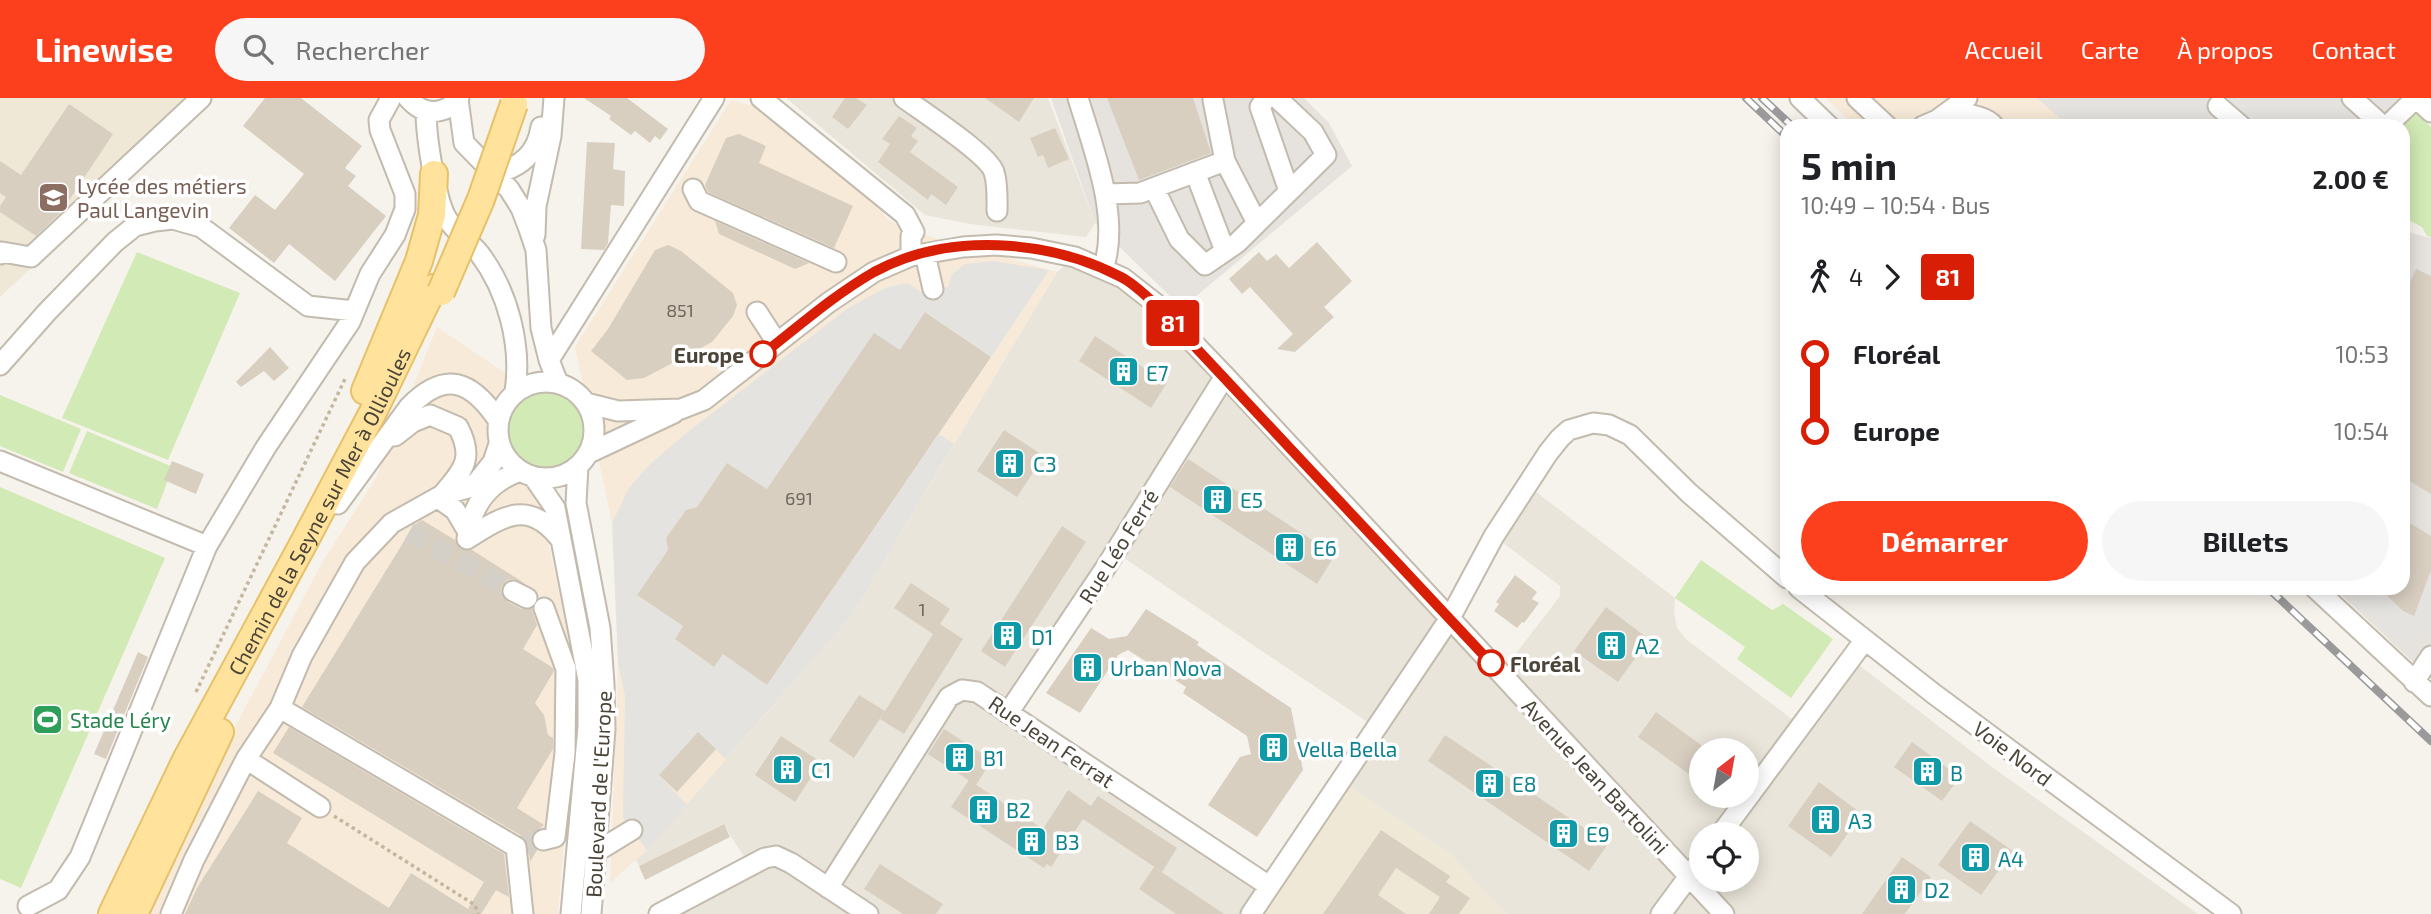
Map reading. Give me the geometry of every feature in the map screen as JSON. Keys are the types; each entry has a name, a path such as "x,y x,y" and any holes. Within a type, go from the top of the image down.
{"main road":[{"name":"Chemin de la Seyne sur Mer à Ollioules","path":"134,914 215,741 338,504 437,290 510,100"},
{"path":"186,760 241,642 317,498 358,407 419,261 432,215 434,174"},
{"name":"Chemin de la Seyne sur Mer à Ollioules","path":"112,914 186,760 437,290"}],"street":[{"path":"0,254 2,252 30,257 201,98"},
{"path":"28,906 58,890 80,857 207,545 267,447 350,322 370,274 395,235 405,209 405,194 380,130 379,120 391,98"},
{"path":"408,98 426,111 444,110 458,99"},
{"path":"496,173 523,161 536,148 545,98"},
{"path":"554,98 551,136 536,206 536,250 541,328 558,383"},
{"path":"549,360 714,98"},
{"path":"761,98 905,215 914,232 918,255 933,289"},
{"path":"904,98 981,156 993,169 998,186 997,211"},
{"path":"1078,98 1107,194 1107,256 1103,269"},
{"path":"1266,98 1260,107 1289,191"},
{"path":"1154,188 1179,239 1205,265 1226,251 1326,155 1312,132 1277,98"},
{"path":"1800,98 1822,119"},
{"path":"1857,98 1879,119"},
{"path":"1936,119 1967,98"},
{"path":"2352,98 2377,119"},
{"path":"2393,119 2416,98 2431,112"},
{"path":"458,99 464,143 496,173 521,208 536,250"},
{"path":"1213,100 1225,161 1257,223"},
{"path":"2218,106 2233,119"},
{"path":"426,111 426,128 434,174 444,214 478,251 500,291 515,339 515,392"},
{"path":"1947,113 1963,113 1984,119"},
{"path":"1107,194 1140,193 1225,161"},
{"path":"1195,172 1226,251"},
{"path":"693,189 699,201 835,262"},
{"path":"4,353 115,242 135,226 155,221 173,219 201,227 308,306 354,311"},
{"name":"Avenue Jean Bartolini","path":"586,403 618,411 681,409 704,400 828,303 874,272 918,255 963,247 996,245 1074,257 1103,269 1123,278 1154,303 1689,876"},
{"path":"757,312 777,343"},
{"name":"Rue Léo Ferré","path":"1008,713 1104,570 1224,376"},
{"path":"171,914 194,860 246,759 280,708 302,656 355,562 392,523 440,497 468,488 478,481 493,462 499,444 498,420 507,400 515,392 536,382 558,383 579,394 586,403 594,427 593,440 583,459"},
{"path":"338,504 409,407 423,393 434,387 448,384 462,386 474,392 498,420"},
{"path":"467,535 478,501 486,491 509,475 557,477 583,459 681,409"},
{"path":"380,446 413,422 430,415 458,427 466,442 468,459 459,475 440,497"},
{"path":"1251,914 1450,618 1494,536 1548,453 1569,430 1593,423 1609,425 1630,435 1689,493 1780,572"},
{"path":"499,444 504,455 527,474"},
{"name":"Boulevard de l'Europe","path":"583,459 576,503 600,628 605,729 591,914"},
{"path":"0,461 207,545"},
{"name":"Boulevard de l'Europe","path":"527,474 555,508 588,680 588,727 571,914"},
{"path":"440,497 455,510 467,535"},
{"path":"467,535 509,515 524,514 540,518 562,541"},
{"path":"392,523 410,532"},
{"name":"Voie Nord","path":"1808,595 1864,641 2231,914"},
{"path":"2326,595 2431,696"},
{"path":"543,840 555,837 565,753 566,669 544,608"},
{"path":"1730,822 1864,641"},
{"path":"2414,682 2431,656"},
{"name":"Rue Jean Ferrat","path":"828,888 949,697 962,690 977,692 1269,886"},
{"path":"280,708 516,848 523,914"},
{"path":"246,759 320,807"},
{"path":"596,852 632,830"},
{"path":"659,914 765,858 776,856 868,914"},
{"path":"1661,914 1689,876"},
{"name":"Avenue Jean Bartolini","path":"1704,892 1724,914"}],"path":[{"path":"191,702 350,368"},
{"path":"320,807 475,905 478,914"}],"shaded area":[{"name":"Lycée des métiers Paul Langevin","path":"0,98 214,98 0,297"},
{"path":"786,98 1048,98 1095,223 1086,237 970,224 925,215"},
{"path":"1051,98 1304,98 1329,123 1352,166 1182,308 1095,223"},
{"path":"1826,98 2431,98 2431,116 2410,138 2410,119 1848,119"},
{"path":"2037,98 2425,98 2406,119 2061,119"},
{"path":"731,100 757,107 881,210 888,220 914,232 1057,272 851,617 647,850 610,883 619,642 612,523 575,347"},
{"path":"2410,233 2431,238 2431,679 2341,595 2410,595"},
{"path":"1075,257 1123,278 1501,673 1560,596 1560,586 1494,536 1527,485 1675,598 1677,628 1687,640 1800,725 1851,659 1992,767 2198,914 1506,914 1449,853 1341,781 1375,727 1115,552 1009,713 1269,886 1251,914 659,914 750,866 723,824 639,866 636,860 851,617 1057,272"},
{"path":"993,261 1049,270 991,357 926,312 900,350 767,489 727,463 697,507 686,510 666,538 668,550 637,595 683,626 675,639 714,667 723,654 767,685 939,434 954,444 851,617 726,759 698,733 659,775 687,805 647,850 623,818 625,696 618,663 612,523 629,488 648,466 684,435 848,308 885,288 907,283 922,292 948,287 952,274 965,264"},
{"path":"437,327 511,377 573,654 576,697 558,914 148,914 233,731 322,563 376,478"},
{"path":"2424,591 2431,593 2431,620 2422,632 2410,639 2392,636 2348,595 2387,595 2403,611 2414,616"},
{"path":"1341,781 1449,853 1506,914 1251,914"}],"green space":[{"path":"2413,111 2431,127 2431,237 2427,236 2422,227 2410,221 2410,119 2406,119"},
{"path":"137,252 240,293 168,460 62,418"},
{"path":"546,381 564,384 580,395 591,411 594,429 591,447 580,463 564,474 546,477 528,474 512,463 501,447 498,429 501,411 512,395 528,384"},
{"path":"0,395 81,429 63,472 0,446"},
{"path":"87,431 173,467 157,509 69,473"},
{"name":"Stade Léry","path":"0,487 165,558 21,888 0,879"},
{"path":"1701,560 1772,610 1783,604 1833,639 1791,698 1737,659 1745,647 1675,598"}],"building":[{"path":"265,98 301,98 362,146 345,168 356,176 348,186 386,216 335,281 289,244 274,263 229,228 255,195 275,210 304,174 243,126"},
{"path":"584,98 627,98 668,129 660,140 655,136 650,143 635,131 631,135 609,119 611,116"},
{"path":"845,98 856,98 867,105 848,129 832,117"},
{"path":"985,98 1034,98 1019,122"},
{"path":"1107,98 1193,98 1211,153 1139,180"},
{"path":"69,104 113,134 62,211 36,236 0,212 0,206 6,197 0,193 0,161 21,175"},
{"path":"899,116 917,128 911,136 918,141 910,152 958,187 946,205 931,194 928,200 878,162 890,144 882,139"},
{"path":"1055,128 1069,159 1048,168 1043,155 1038,157 1030,138"},
{"path":"739,134 766,146 759,163 853,206 834,248 708,192 705,185 726,138"},
{"path":"587,142 615,143 613,169 625,171 624,206 611,205 608,243 604,250 581,249"},
{"path":"715,221 809,263 795,269 719,234"},
{"path":"1317,242 1352,281 1324,307 1334,317 1295,352 1277,349 1293,334 1250,287 1242,294 1229,279 1259,252 1267,261 1276,254 1289,268"},
{"path":"668,245 681,251 733,293 737,305 733,316 712,342 644,378 627,380 591,351 608,329 655,250"},
{"path":"2416,269 2431,276 2431,494 2410,481 2410,282"},
{"path":"925,312 991,357 767,685 723,654 714,667 675,639 683,626 637,595 668,550 666,538 686,510 697,507 727,463 767,489 874,333 900,350"},
{"name":"E7","path":"1095,336 1167,383 1151,408 1079,361"},
{"path":"270,347 289,368 274,381 264,371 241,387 236,382"},
{"name":"C3","path":"1004,430 1044,456 1017,497 977,471"},
{"path":"1188,459 1335,555 1317,584 1170,487"},
{"path":"172,461 204,474 196,494 164,480"},
{"path":"422,520 455,540 461,549 472,550 526,584 513,579 507,580 501,592 508,602 522,609 532,609 537,625 523,649 554,671 535,703 544,715 548,735 553,738 553,749 517,808 544,825 531,836 531,844 537,850 530,862 528,845 522,836 302,707 414,525"},
{"path":"2410,523 2431,536 2431,570 2414,616 2403,611 2386,595 2410,595"},
{"path":"1062,526 1086,542 1005,667 981,651"},
{"path":"1515,575 1537,592 1532,599 1539,603 1517,628 1494,611 1499,604 1496,602"},
{"path":"911,583 950,609 940,624 963,639 904,734 880,719 933,634 894,608"},
{"name":"A2","path":"1606,607 1649,639 1618,682 1574,651"},
{"name":"Vella Bella","path":"1146,609 1199,642 1197,645 1291,708 1303,770 1257,837 1208,805 1240,757 1251,754 1247,736 1183,693 1186,687 1128,650 1118,655 1080,713 1046,693 1091,628 1109,639 1127,636"},
{"path":"138,652 148,657 106,759 94,754"},
{"path":"859,695 885,711 854,758 829,741"},
{"path":"1656,712 1691,738 1689,738 1689,774 1638,737"},
{"path":"289,727 504,854 509,897 496,890 481,914 185,914 197,888 258,791 302,818 287,843 389,908 411,873 468,909 484,882 273,753"},
{"name":"B1","path":"944,729 992,760 976,785 928,754"},
{"path":"698,732 716,749 677,792 659,775"},
{"path":"1445,735 1608,844 1589,871 1428,761"},
{"name":"C1","path":"781,736 821,762 795,802 755,775"},
{"name":"B","path":"1912,742 1960,777 1942,801 1894,767"},
{"path":"969,780 1043,829 1068,790 1091,806 1098,796 1177,848 1162,872 1083,819 1051,867 1047,864 1044,868 951,807"},
{"name":"A3","path":"1819,782 1862,814 1831,857 1788,826"},
{"name":"A4","path":"1970,821 2013,851 1981,895 1938,865"},
{"path":"724,824 730,837 645,880 639,866"},
{"path":"1381,830 1450,876 1446,882 1470,898 1459,914 1429,914 1440,897 1396,868 1378,895 1406,914 1323,914"},
{"name":"D2","path":"1902,857 1931,877 1915,900 1905,914 1862,914"},
{"path":"880,864 943,904 936,914 903,914 864,889"},
{"path":"1154,867 1224,914 1176,914 1139,889"}],"tunnel":[{"path":"409,532 513,591"},
{"path":"516,847 543,840"}],"railway":[{"path":"1746,98 1780,130"},
{"path":"1762,98 1784,119"},
{"path":"2275,595 2431,741"}],"bus line":[{"name":"81","path":"763,354 828,303 874,272 911,256 963,247 996,245 1031,248 1074,257 1123,278 1154,303 1491,663"}],"place":[{"name":"Lycée des métiers Paul Langevin","path":"54,197"},
{"name":"Europe","path":"763,354"},
{"name":"E7","path":"1123,372"},
{"name":"C3","path":"1010,463"},
{"name":"E5","path":"1217,499"},
{"name":"E6","path":"1290,547"},
{"name":"D1","path":"1008,636"},
{"name":"A2","path":"1612,645"},
{"name":"Floréal","path":"1491,663"},
{"name":"Urban Nova","path":"1087,667"},
{"name":"Stade Léry","path":"47,719"},
{"name":"Vella Bella","path":"1274,748"},
{"name":"B1","path":"960,757"},
{"name":"C1","path":"788,769"},
{"name":"B","path":"1927,772"},
{"name":"E8","path":"1489,783"},
{"name":"B2","path":"983,809"},
{"name":"A3","path":"1825,820"},
{"name":"E9","path":"1563,833"},
{"name":"B3","path":"1032,841"},
{"name":"A4","path":"1975,858"},
{"name":"D2","path":"1901,889"}]}
